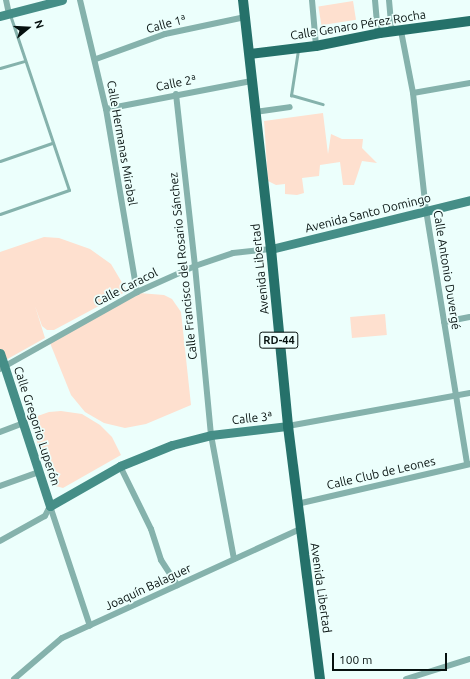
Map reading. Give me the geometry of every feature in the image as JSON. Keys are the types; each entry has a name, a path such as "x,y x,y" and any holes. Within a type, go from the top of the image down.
{"main road":[{"name":"Avenida Libertad","path":"243,0 271,249 288,426 320,679"},
{"name":"Calle Genaro Pérez Rocha","path":"250,54 316,46 378,34 470,21"}],"street":[{"path":"6,0 4,15 62,0"},
{"name":"Calle Hermanas Mirabal","path":"80,0 96,59 106,109 136,292"},
{"path":"312,0 316,46"},
{"path":"375,0 378,34"},
{"name":"Calle Antonio Duvergé","path":"389,0 396,32 413,93 426,210 455,396 469,464"},
{"name":"Calle 1ª","path":"96,59 165,34 245,17"},
{"name":"Calle 2ª","path":"106,109 176,94 251,81"},
{"path":"413,93 470,83"},
{"name":"Calle Francisco del Rosario Sánchez","path":"176,94 195,266 211,435 234,559"},
{"path":"255,112 290,107"},
{"name":"Avenida Santo Domingo","path":"271,249 470,200"},
{"name":"Calle Caracol","path":"3,368 136,292 195,266 233,253 271,249"},
{"path":"444,322 470,317"},
{"name":"Calle Gregorio Luperón","path":"0,353 3,368 24,423 50,506"},
{"name":"Calle 3ª","path":"50,506 120,466 172,445 211,435 288,426 470,393"},
{"path":"0,432 24,423"},
{"name":"Calle Club de Leones","path":"297,504 469,464"},
{"path":"120,466 151,529 161,560 177,585"},
{"path":"0,486 40,472"},
{"path":"0,540 45,516 50,506"},
{"path":"50,506 90,626"},
{"name":"Joaquín Balaguer","path":"14,679 62,638 300,529"},
{"path":"406,679 431,676 470,659"}],"lane":[{"path":"0,214 69,190 24,61 4,15"},
{"path":"298,48 291,95 323,104"},
{"path":"0,68 24,61"},
{"path":"0,161 52,142"}],"shaded area":[{"path":"353,1 356,20 321,25 318,6"},
{"path":"323,113 328,154 331,134 342,139 363,139 362,148 377,163 362,161 354,185 343,185 340,162 320,165 319,176 302,178 304,193 297,195 285,194 285,184 276,185 268,181 264,121"},
{"path":"44,237 59,238 90,249 111,264 127,291 54,330 47,330 42,326 35,306 45,338 4,361 0,349 0,252"},
{"path":"139,293 164,295 172,299 181,312 191,405 146,424 125,428 104,423 85,412 71,395 50,343"},
{"path":"385,314 387,335 352,338 350,317"},
{"path":"61,411 82,414 100,425 112,437 121,455 63,488 52,485 29,419 49,412"}]}
